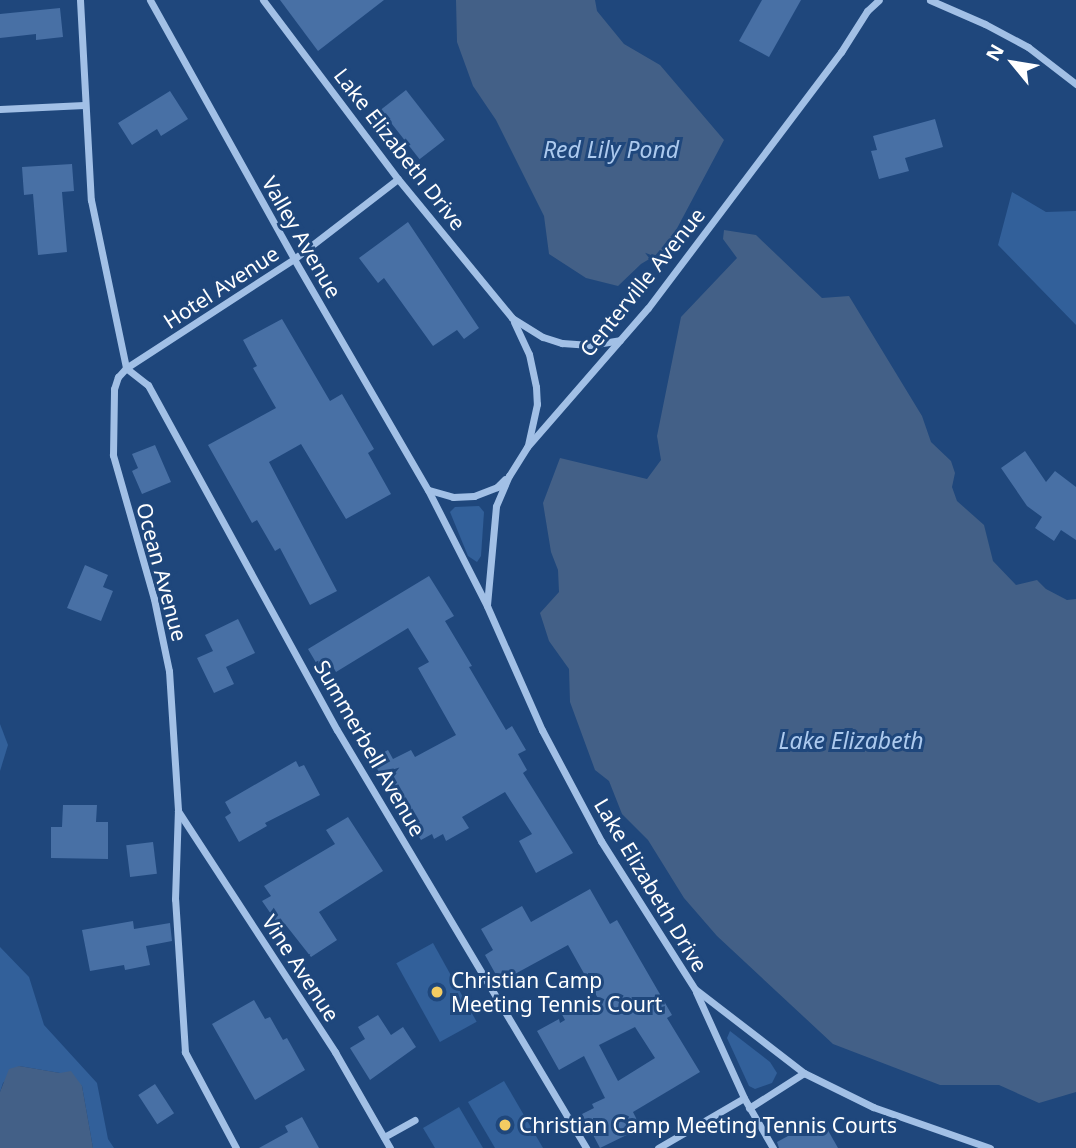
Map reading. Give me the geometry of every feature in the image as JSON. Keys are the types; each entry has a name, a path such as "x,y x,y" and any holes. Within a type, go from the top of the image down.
{"street":[{"path":"80,0 84,105 94,216 126,368"},
{"name":"Valley Avenue","path":"150,0 294,259 428,490 487,606"},
{"name":"Lake Elizabeth Drive","path":"263,0 398,179 512,318 529,354 536,387 536,414 527,447"},
{"name":"Centerville Avenue","path":"487,606 496,506 509,476 527,447 621,340 879,0"},
{"path":"930,0 985,24 1028,47 1076,84"},
{"path":"0,109 84,105"},
{"name":"Hotel Avenue","path":"126,368 294,259 398,179"},
{"name":"Lake Elizabeth Drive","path":"512,318 533,332 562,343 590,345 621,340"},
{"name":"Ocean Avenue","path":"126,368 118,377 114,389 113,455 154,600 169,671 178,810 175,887 185,1052 236,1148"},
{"name":"Summerbell Avenue","path":"126,368 148,385 337,730 586,1148"},
{"path":"428,490 453,498 474,496 497,487 509,476"},
{"name":"Lake Elizabeth Drive","path":"487,606 542,730 601,841 695,989 804,1073 882,1111 990,1148"},
{"name":"Vine Avenue","path":"178,810 335,1052 390,1148"},
{"path":"695,989 744,1098 773,1148"},
{"path":"749,1108 804,1073"},
{"path":"658,1148 744,1098"},
{"path":"384,1137 415,1120"}],"shaded area":[{"path":"1012,192 1046,212 1076,211 1076,325 998,245"},
{"path":"479,506 484,512 481,556 477,562 468,556 450,512 455,507"},
{"path":"0,724 8,745 0,771"},
{"name":"Christian Camp Meeting Tennis Court","path":"433,943 477,1022 440,1042 396,963"},
{"path":"0,947 29,977 44,1025 97,1083 108,1139 114,1148 93,1148 82,1086 60,1073 19,1066 3,1083 0,1092"},
{"path":"730,1031 770,1062 777,1073 772,1083 755,1089 749,1086 727,1038"},
{"name":"Christian Camp Meeting Tennis Courts","path":"504,1081 543,1148 495,1148 468,1102"},
{"name":"Christian Camp Meeting Tennis Courts","path":"459,1107 483,1148 435,1148 423,1128"}],"water":[{"name":"Red Lily Pond","path":"456,0 595,0 597,11 624,44 660,65 724,140 666,249 641,264 618,286 586,278 549,254 544,216 496,120 473,86 457,42"},
{"name":"Lake Elizabeth","path":"724,230 756,235 822,298 849,296 922,416 931,442 951,461 955,473 952,487 957,501 984,525 993,561 1016,585 1037,580 1046,589 1067,600 1076,599 1076,1092 1039,1103 999,1085 940,1085 833,1044 717,936 684,898 648,840 622,814 609,781 595,770 570,702 569,669 549,641 540,613 559,592 558,570 551,552 543,503 560,458 647,479 661,460 657,436 681,317 737,258 723,239"},
{"path":"19,1066 60,1073 71,1071 82,1086 93,1148 0,1148 0,1092 9,1069"}],"building":[{"path":"280,0 384,0 318,51"},
{"path":"762,0 801,0 769,57 739,41"},
{"path":"60,8 63,37 36,40 36,34 0,38 0,14"},
{"path":"406,90 445,140 420,159 381,110"},
{"path":"170,91 188,119 161,136 157,129 132,145 118,123"},
{"path":"935,119 943,147 905,158 909,171 879,179 871,151 877,150 873,136"},
{"path":"72,164 74,191 62,192 67,252 38,255 33,194 24,195 22,167"},
{"path":"408,222 479,328 464,339 457,330 433,346 384,278 378,283 359,258"},
{"path":"282,319 330,401 342,394 374,449 368,453 391,494 346,519 301,444 269,462 337,591 310,605 280,548 275,551 257,520 252,523 208,445 276,408 253,368 257,366 243,340"},
{"path":"155,445 171,482 142,494 132,471 138,468 132,454"},
{"path":"1025,451 1046,482 1055,471 1076,487 1076,540 1061,530 1054,541 1035,528 1042,517 1027,506 1001,468"},
{"path":"85,565 108,575 103,587 113,591 101,621 67,608"},
{"path":"429,576 454,616 445,621 472,666 469,667 506,730 512,726 526,750 518,754 527,770 523,773 573,853 536,873 519,841 532,834 505,792 462,817 469,828 446,841 443,834 434,839 432,834 421,840 371,759 388,750 393,759 411,750 415,757 456,735 418,668 429,662 408,628 336,672 332,665 321,671 308,649"},
{"path":"238,619 255,653 226,667 234,684 214,693 197,658 213,651 205,635"},
{"path":"296,761 299,767 304,765 320,795 265,823 267,826 239,842 225,817 231,813 225,802"},
{"path":"63,805 97,805 96,822 108,822 108,859 51,858 51,827 62,827"},
{"path":"348,817 383,871 319,912 337,940 311,957 285,924 280,927 262,901 271,896 264,886 335,844 326,830"},
{"path":"153,842 157,874 130,877 126,845"},
{"path":"590,889 610,924 617,920 672,1015 667,1018 700,1072 633,1112 641,1128 600,1148 582,1114 594,1108 592,1104 605,1098 584,1056 559,1070 537,1031 559,1019 560,1023 565,1020 558,1007 574,999 581,1012 600,1002 568,945 500,982 485,955 493,950 481,929 522,906 531,922","holes":["635,1027 655,1058 618,1081 599,1045"]},
{"path":"133,921 134,929 170,923 172,941 146,946 150,965 125,970 124,965 90,971 82,930"},
{"path":"254,1000 265,1019 270,1017 283,1040 287,1038 305,1070 255,1100 212,1024"},
{"path":"378,1015 391,1035 403,1027 416,1047 370,1080 350,1048 365,1039 358,1027"},
{"path":"155,1084 174,1113 157,1124 138,1095"},
{"path":"302,1117 319,1148 259,1148 288,1132 285,1126"},
{"path":"821,1118 838,1148 779,1148 777,1142"}],"place":[{"name":"Christian Camp Meeting Tennis Court","path":"437,992"},
{"name":"Christian Camp Meeting Tennis Courts","path":"505,1125"}]}
